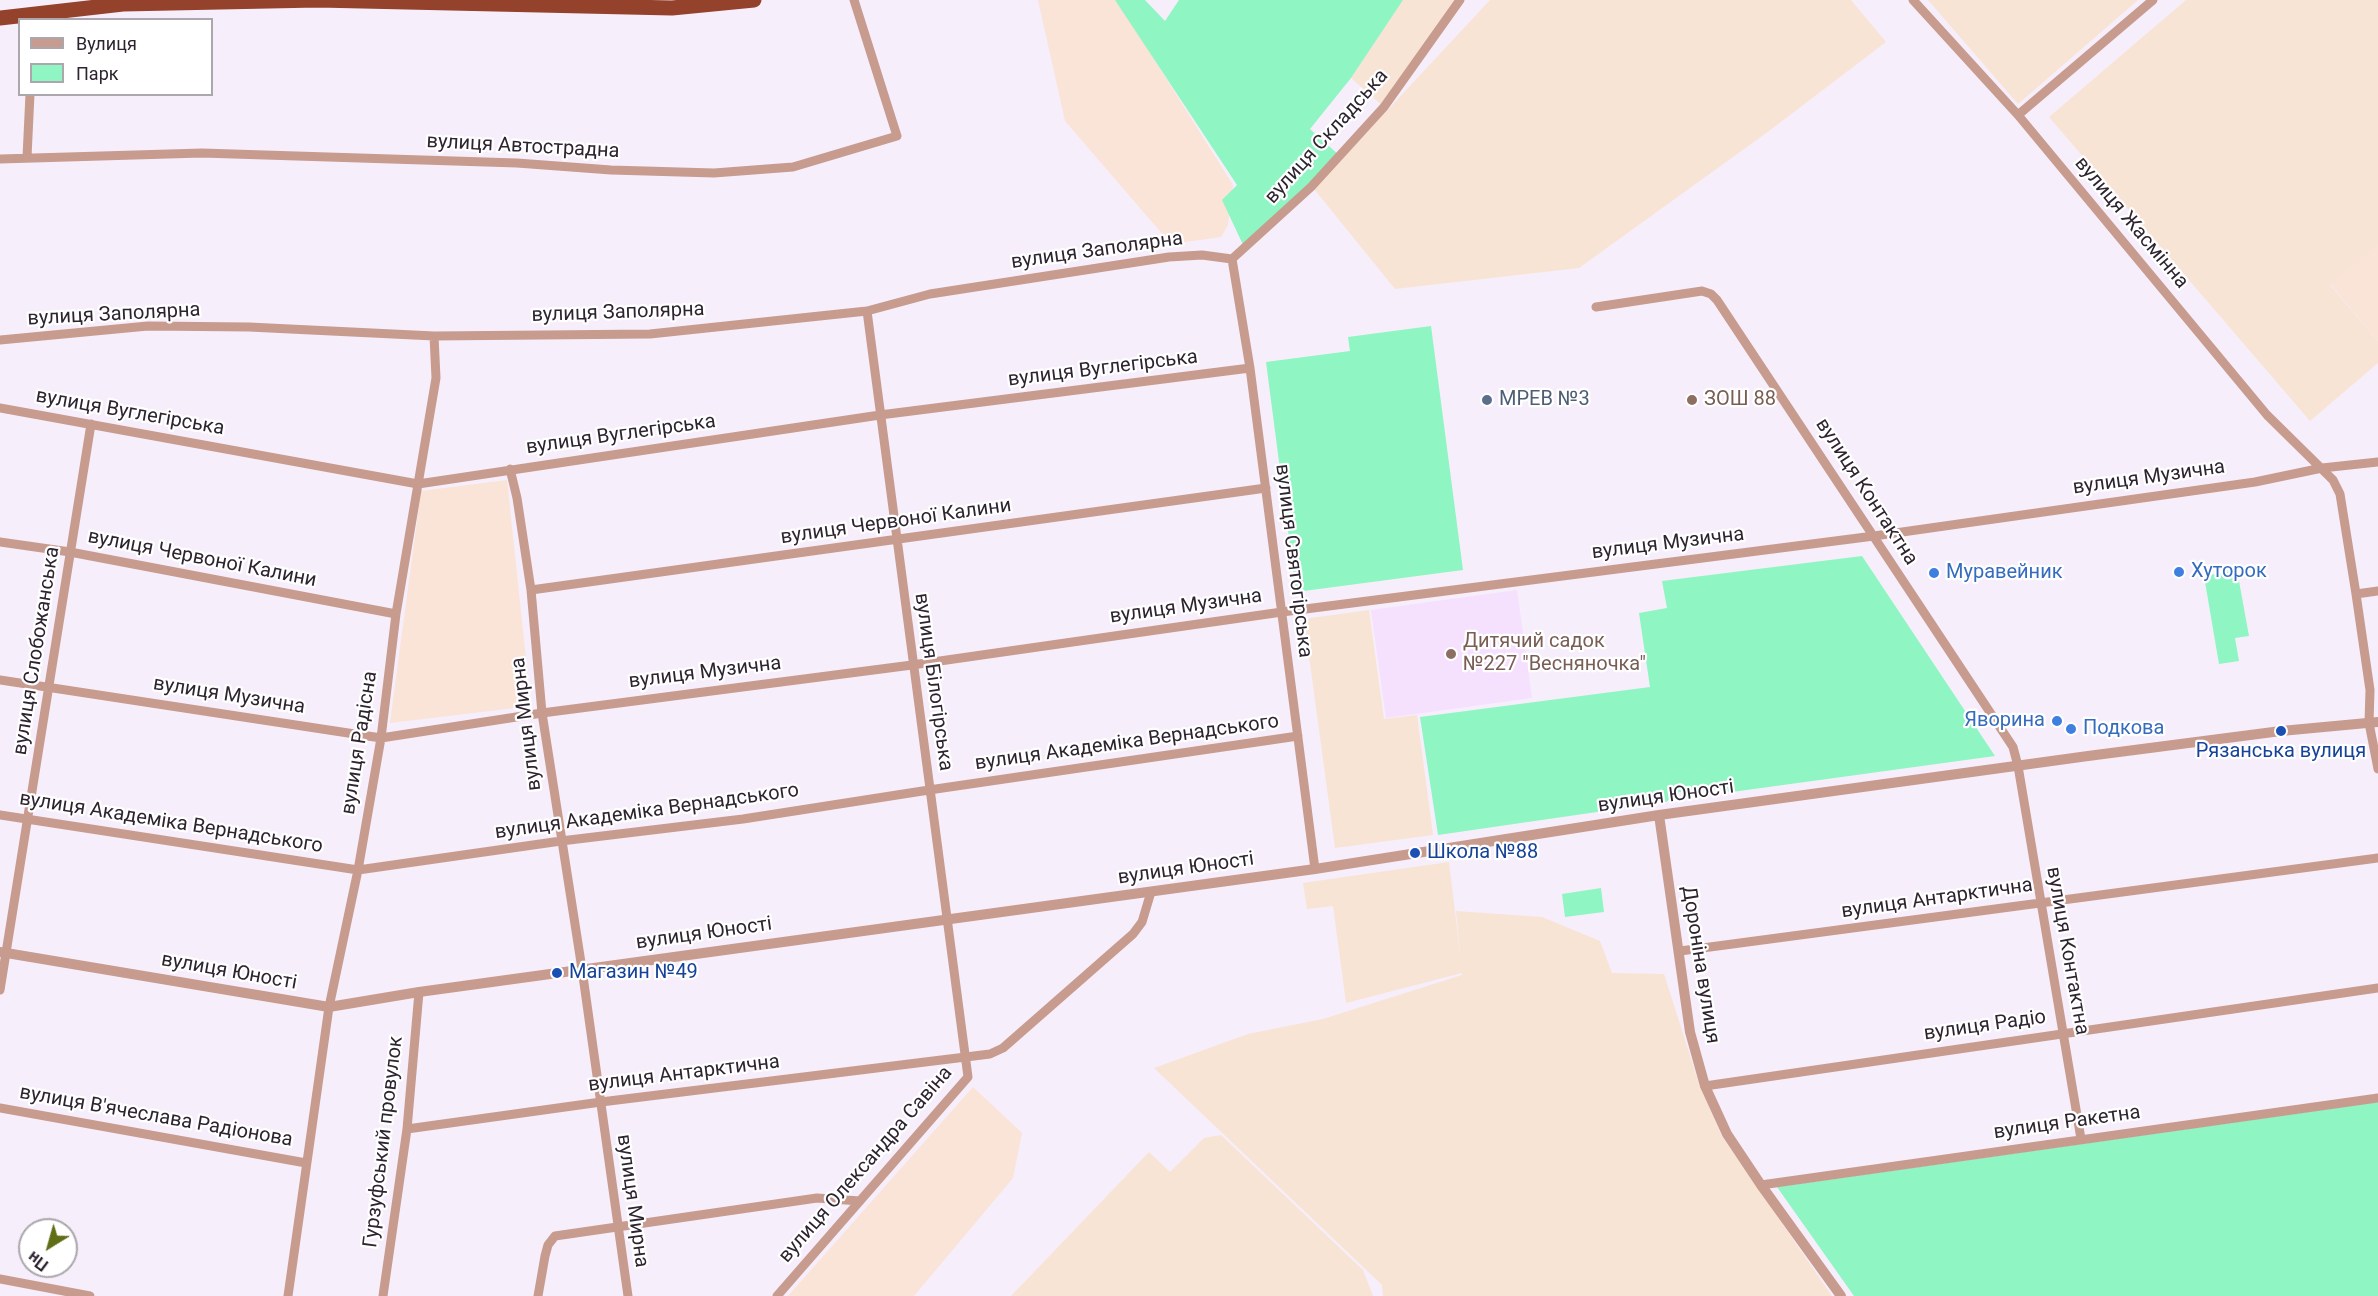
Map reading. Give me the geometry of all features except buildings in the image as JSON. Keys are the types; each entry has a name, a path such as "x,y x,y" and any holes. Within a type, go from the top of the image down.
{"highway":[{"path":"0,18 33,17 123,4 318,0 412,4 672,8 754,0"}],"street":[{"name":"вулиця Автострадна","path":"0,159 202,153 518,163 634,171 714,173 793,167 897,135 854,0"},
{"name":"вулиця Складська","path":"1232,259 1311,187 1384,107 1460,0"},
{"name":"вулиця Жасмінна","path":"1913,0 2018,115 2267,415 2333,480 2340,494 2356,594 2370,690 2378,769"},
{"path":"2018,115 2153,0"},
{"path":"27,157 30,96"},
{"name":"вулиця Заполярна","path":"0,340 148,326 249,327 434,336 650,334 867,311 930,294 1170,257 1202,255 1232,259"},
{"name":"вулиця Святогірська","path":"1232,259 1250,368 1315,869"},
{"name":"вулиця Контактна","path":"1596,307 1702,291 1711,294 1717,300 2013,747 2081,1139"},
{"name":"вулиця Білогірська","path":"867,311 912,664 966,1057"},
{"name":"вулиця Радісна","path":"288,1296 329,1007 358,870 381,738 396,614 436,378 434,336"},
{"name":"вулиця Вуглегірська","path":"0,408 418,484 880,416 1250,368"},
{"name":"вулиця Слобожанська","path":"0,990 3,952 28,820 91,424"},
{"name":"вулиця Музична","path":"0,680 381,738 542,713 1282,612 1874,536 2255,482 2322,468 2378,462"},
{"name":"вулиця Мирна","path":"510,469 517,498 531,590 542,713 582,969 628,1296"},
{"name":"вулиця Червоної Калини","path":"531,590 1266,488"},
{"name":"вулиця Червоної Калини","path":"0,542 70,552 396,614"},
{"path":"2356,594 2378,591"},
{"name":"вулиця Юності","path":"3,952 329,1007 582,969 1315,869 1659,814 2281,731 2373,723"},
{"name":"вулиця Академіка Вернадського","path":"0,815 358,870 561,841 744,819 1298,736"},
{"name":"Дороніна вулиця","path":"1659,814 1690,1032 1705,1086 1727,1134 1841,1296"},
{"name":"вулиця Антарктична","path":"1680,951 2378,858"},
{"name":"вулиця Олександра Савіна","path":"777,1296 968,1077 966,1057 990,1054 1003,1048 1133,934 1142,922 1151,892"},
{"name":"вулиця Радіо","path":"1705,1086 2378,988"},
{"name":"Гурзуфський провулок","path":"383,1296 407,1129 419,992"},
{"name":"вулиця Антарктична","path":"407,1129 601,1102 966,1057"},
{"name":"вулиця Ракетна","path":"1761,1185 2378,1098"},
{"name":"вулиця В'ячеслава Радіонова","path":"0,1108 306,1163"},
{"path":"538,1296 548,1245 555,1236 817,1198 860,1201"},
{"path":"0,1279 90,1296"}],"shaded area":[{"path":"1038,0 1117,0 1233,185 1228,225 1221,237 1171,244 1065,121"},
{"path":"1403,0 1460,0 1384,107 1351,78"},
{"path":"1490,0 1851,0 1886,42 1769,131 1579,268 1395,289 1314,189"},
{"path":"1928,0 2138,0 2018,104"},
{"path":"2186,0 2378,0 2378,244 2330,285 2378,341 2378,363 2310,421 2049,117"},
{"path":"2378,243 2378,341 2330,284"},
{"path":"507,480 531,706 390,723 421,491"},
{"name":"Дитячий садок №227 \"Весняночка\"","path":"1517,590 1532,698 1386,718 1371,610"},
{"path":"1369,610 1384,719 1417,715 1433,835 1335,848 1304,619"},
{"path":"1449,862 1461,961 1456,911 1542,917 1600,941 1612,973 1664,974 1700,1087 1722,1136 1832,1296 1383,1296 1382,1285 1154,1068 1248,1034 1323,1019 1462,975 1462,973 1346,1003 1333,906 1307,909 1303,883"},
{"path":"973,1087 1022,1133 1013,1178 914,1296 788,1296"},
{"path":"1221,1135 1363,1270 1373,1296 1011,1296 1149,1152 1170,1172 1204,1138"}],"green space":[{"path":"1115,0 1145,0 1165,21 1179,0 1403,0 1351,78 1310,129 1340,156 1245,249 1222,200 1237,185"},
{"path":"1431,326 1463,570 1296,592 1266,362 1350,351 1348,337"},
{"path":"1862,556 1995,756 1732,792 1706,788 1679,792 1666,802 1438,835 1420,717 1650,687 1639,613 1667,608 1662,581"},
{"path":"2237,570 2249,636 2235,638 2239,661 2219,664 2204,576"},
{"path":"1601,888 1604,912 1565,917 1562,894"},
{"path":"2378,1102 2378,1296 1854,1296 1777,1187"}],"place":[{"name":"МРЕВ №3","path":"1487,400"},
{"name":"ЗОШ 88","path":"1692,400"},
{"name":"Хуторок","path":"2179,572"},
{"name":"Муравейник","path":"1934,573"},
{"name":"Дитячий садок №227 \"Весняночка\"","path":"1451,654"},
{"name":"Яворина","path":"2057,721"},
{"name":"Подкова","path":"2071,729"},
{"name":"Рязанська вулиця","path":"2281,731"},
{"name":"Школа №88","path":"1415,853"},
{"name":"Магазин №49","path":"557,973"}]}
